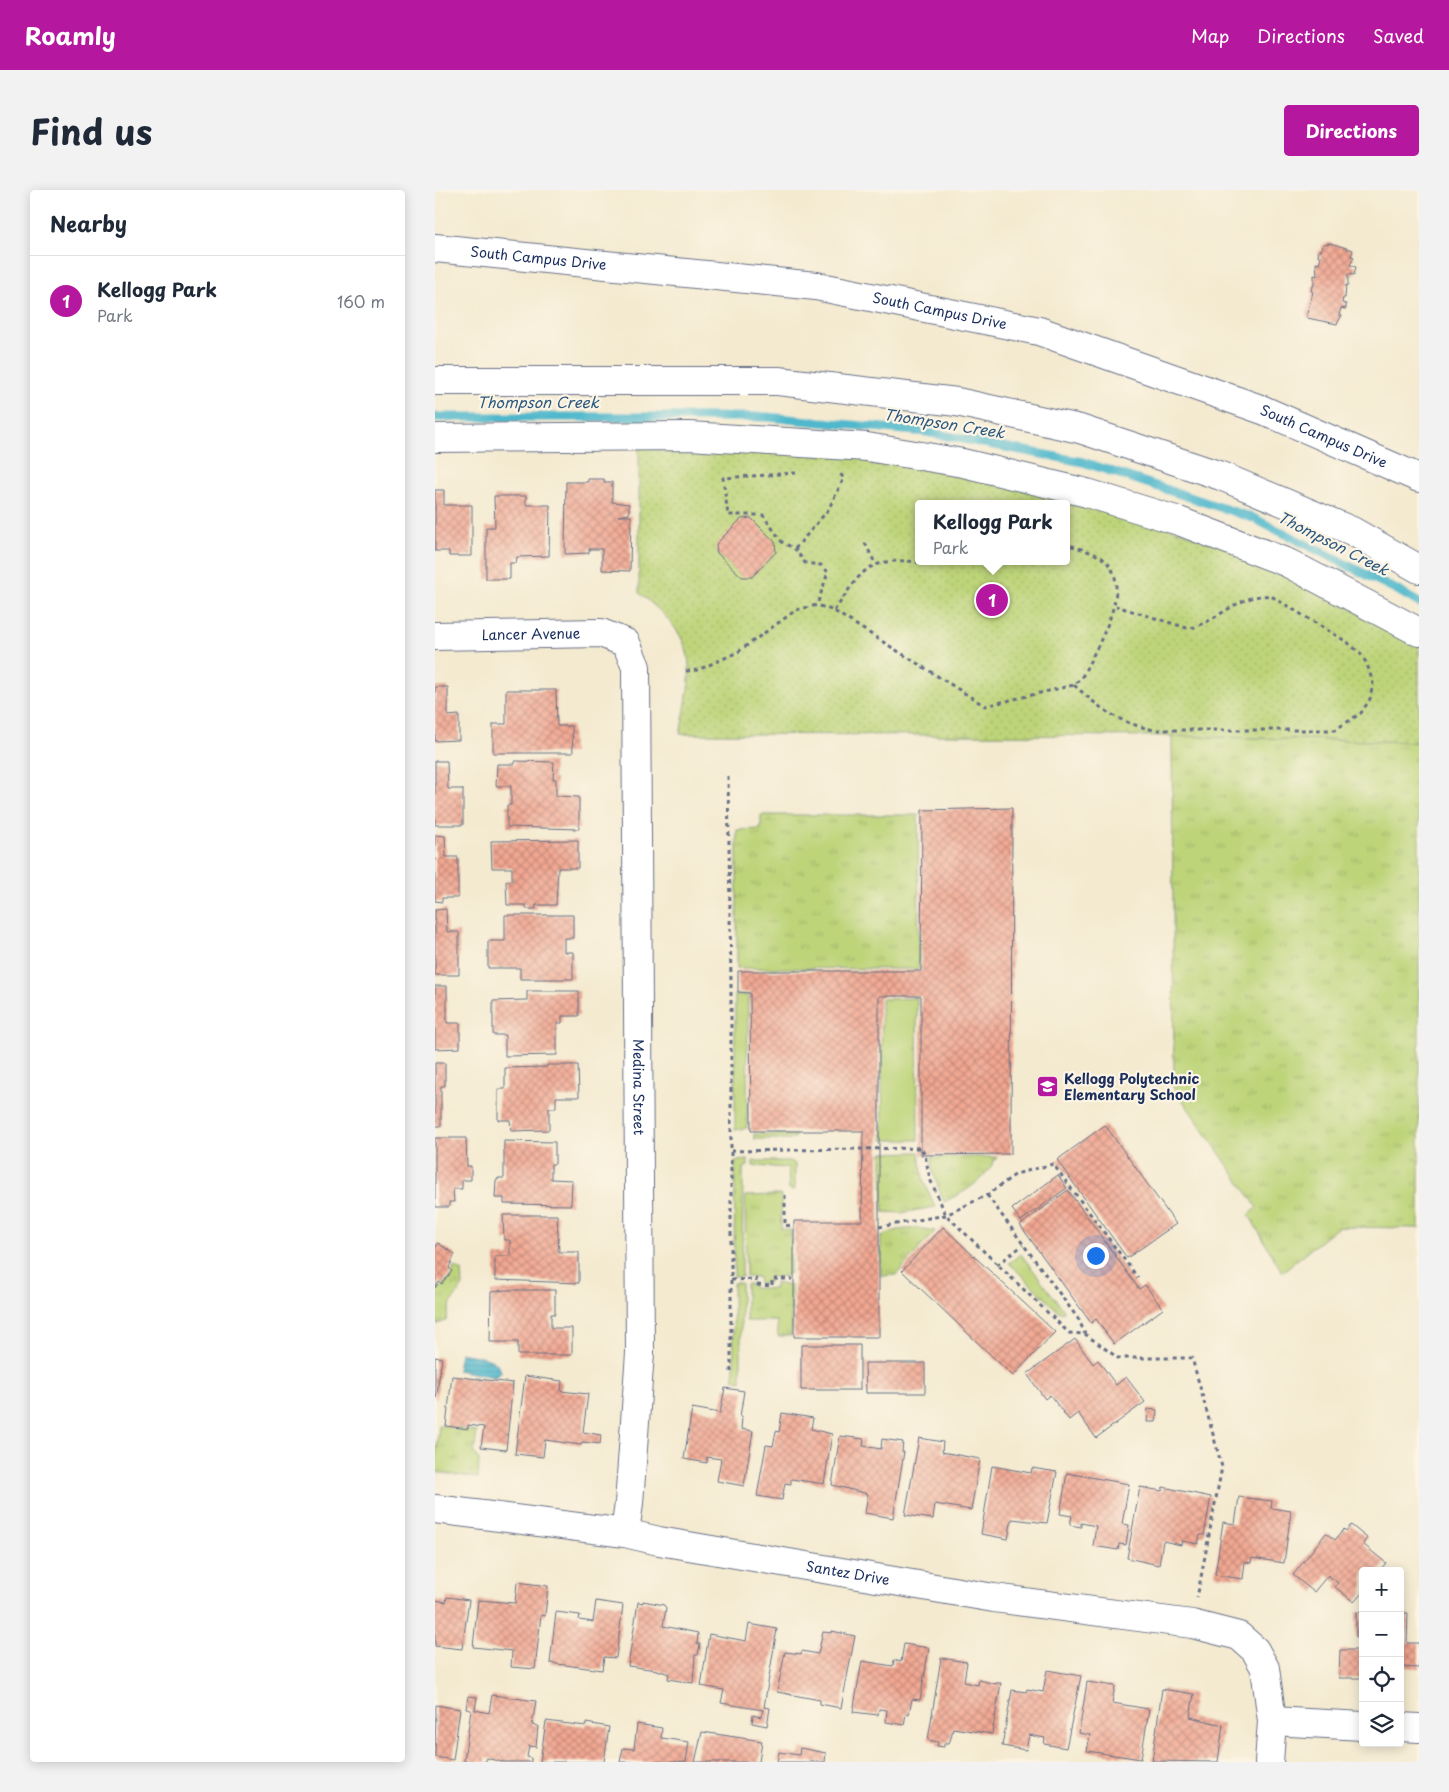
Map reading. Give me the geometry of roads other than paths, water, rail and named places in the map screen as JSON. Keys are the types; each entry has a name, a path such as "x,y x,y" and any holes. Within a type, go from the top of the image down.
{"street":[{"name":"South Campus Drive","path":"435,248 816,286 1039,331 1263,410 1419,478"},
{"path":"435,381 778,381 957,402 1080,429 1221,476 1352,531 1419,569"},
{"path":"435,438 689,436 867,447 963,463 1087,493 1179,521 1288,563 1419,632"},
{"name":"Lancer Avenue","path":"435,636 601,633 626,643"},
{"name":"Medina Street","path":"625,1533 640,1353 637,667 626,643"},
{"name":"Santez Drive","path":"435,1509 625,1533 659,1541 994,1598 1192,1624 1239,1636 1255,1650 1265,1668 1272,1721"},
{"path":"1269,1762 1272,1721 1359,1726"},
{"path":"1404,1727 1419,1728"}],"water":[{"path":"460,1353 490,1360 499,1367 501,1372 495,1377 457,1370"}],"waterway":[{"name":"Thompson Creek","path":"435,417 767,417 926,432 1083,462 1253,518 1397,590 1419,603"}],"place":[{"name":"Kellogg Park","path":"992,600"},
{"name":"Kellogg Polytechnic Elementary School","path":"1048,1087"}]}
